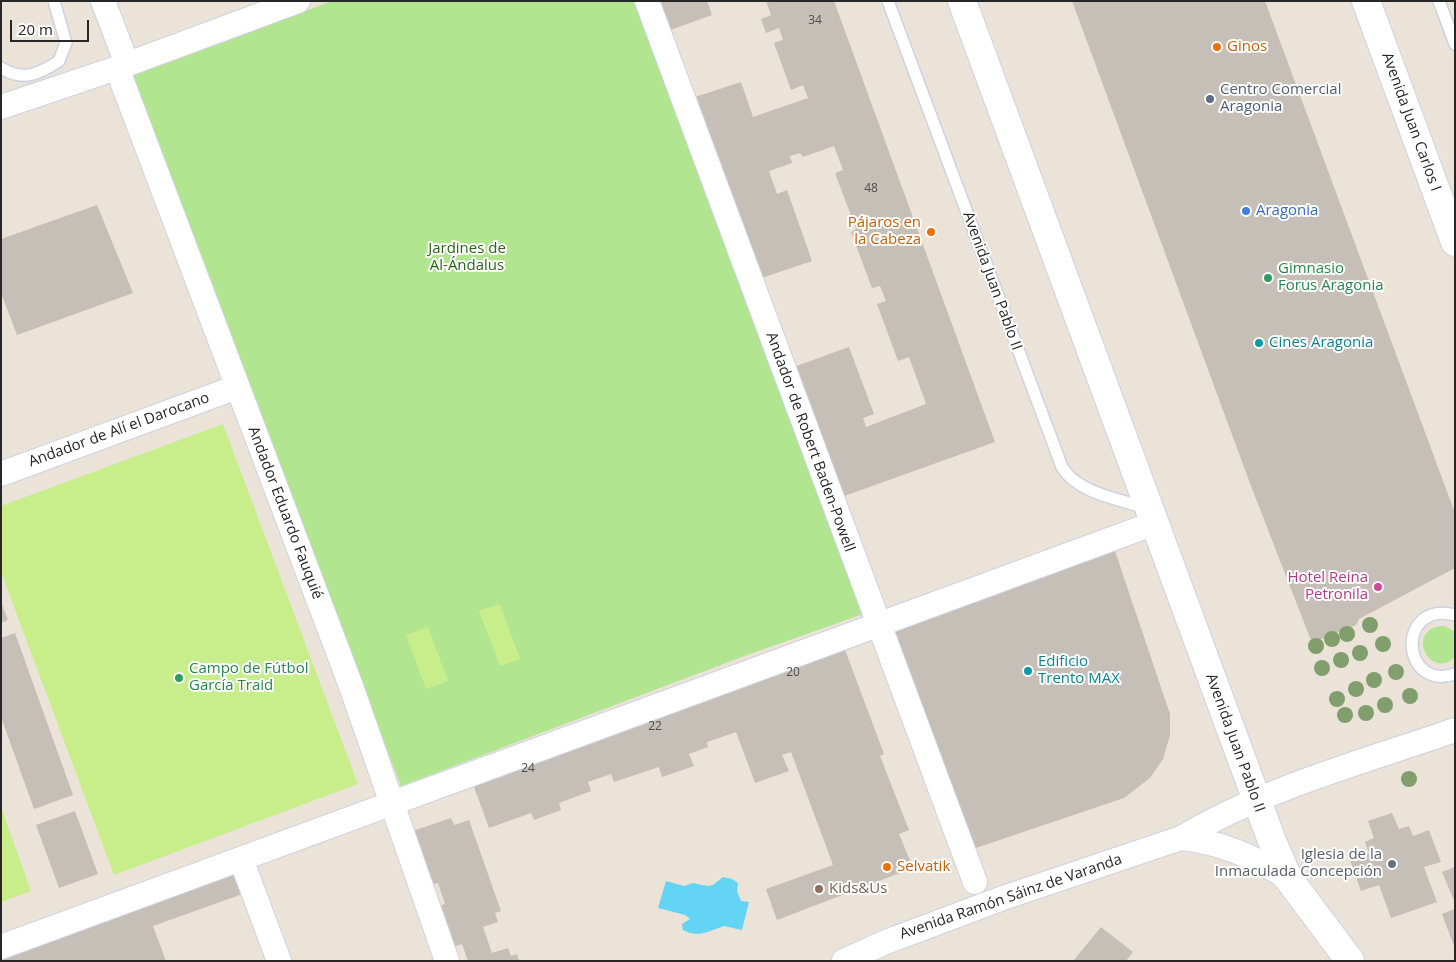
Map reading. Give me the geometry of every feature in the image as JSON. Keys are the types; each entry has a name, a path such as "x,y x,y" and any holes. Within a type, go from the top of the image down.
{"street":[{"name":"Andador Eduardo Fauquié","path":"103,1 122,66 238,387 393,803 447,961"},
{"path":"1,107 122,66 298,1"},
{"name":"Andador de Robert Baden-Powell","path":"647,1 877,625 975,882"},
{"name":"Avenida Juan Pablo II","path":"962,1 1153,516 1255,800 1288,878 1350,961"},
{"name":"Avenida Juan Carlos I","path":"1366,1 1455,242"},
{"name":"Andador de Alí el Darocano","path":"1,474 238,387"},
{"path":"1,947 877,625 1153,516"},
{"name":"Avenida Ramón Sáinz de Varanda","path":"844,961 886,942 1003,898 1181,838 1214,819 1255,800 1455,730"},
{"name":"Avenida Ramón Sáinz de Varanda","path":"1181,838 1201,840 1247,854 1288,878"},
{"path":"241,859 279,961"}],"lane":[{"path":"1,68 15,75 28,77 59,61 66,43 54,1"},
{"name":"Avenida Juan Pablo II","path":"888,1 1062,467 1066,474 1077,483 1153,516"},
{"path":"1439,1 1455,44"},
{"path":"1455,615 1440,613 1425,618 1413,633 1411,642 1416,661 1422,669 1442,677 1455,674"}],"green space":[{"name":"Jardines de Al-Ándalus","path":"332,1 637,1 866,613 747,655 401,786 131,76"},
{"name":"Campo de Fútbol García Traid","path":"223,424 358,784 114,875 1,572 1,506"},
{"path":"500,604 520,659 500,666 479,611"},
{"path":"1445,626 1455,632 1455,657 1446,663 1437,663 1425,651 1423,643 1425,635 1432,629"},
{"path":"428,627 448,681 426,689 406,635"},
{"path":"1,807 31,891 1,902"}],"water":[{"path":"723,877 738,883 737,891 741,901 749,902 742,930 724,926 699,934 689,933 683,930 682,924 690,919 685,915 658,908 666,881 684,886 693,883 707,886 713,885"}],"building":[{"path":"650,1 707,1 712,15 662,33"},
{"path":"766,1 834,1 995,442 836,499 788,369 849,347 874,414 863,418 866,427 926,404 909,357 898,361 877,304 886,301 880,286 872,288 851,232 856,229 835,173 843,170 834,146 803,157 800,153 790,156 792,163 769,171 777,194 787,190 812,261 753,281 689,99 741,82 753,117 808,98 803,85 791,90 774,43 783,40 779,28 766,33 761,19 771,15"},
{"name":"Aragonia","path":"1072,1 1265,1 1455,513 1455,568 1359,619 1356,625 1312,643 1251,486"},
{"path":"97,205 133,293 17,335 1,293 1,239"},
{"name":"Edificio Trento MAX","path":"1113,545 1170,714 1170,735 1163,759 1150,778 1124,798 970,850 885,627"},
{"path":"1,602 8,620 1,623"},
{"path":"15,633 73,795 34,809 1,717 1,638"},
{"path":"841,639 884,754 880,756 909,830 899,834 913,868 777,920 766,889 833,865 791,752 782,755 789,771 755,783 736,732 707,742 708,747 689,754 694,766 662,777 659,767 614,782 611,774 588,782 591,791 559,803 561,810 534,820 531,813 489,828 470,776 571,740 574,750 597,742 593,731 735,690 732,680"},
{"path":"75,811 98,874 59,888 36,825"},
{"name":"Iglesia de la Inmaculada Concepción","path":"1392,813 1399,829 1409,826 1413,836 1429,830 1441,862 1424,867 1437,902 1391,918 1379,885 1361,891 1350,860 1369,853 1365,842 1374,838 1368,821"},
{"path":"451,818 454,825 469,820 501,911 495,913 498,922 483,927 492,953 508,948 511,956 517,954 519,961 468,961 462,944 449,948 435,908 445,904 438,883 426,887 407,833"},
{"path":"1455,867 1455,903 1442,872"},
{"path":"243,870 251,891 153,926 166,961 1,961 1,958"},
{"path":"1455,909 1455,949 1442,914"},
{"path":"1101,927 1133,952 1126,961 1073,961"}],"place":[{"name":"Ginos","path":"1217,47"},
{"name":"Centro Comercial Aragonia","path":"1210,99"},
{"name":"Aragonia","path":"1246,211"},
{"name":"Pájaros en la Cabeza","path":"931,232"},
{"name":"Gimnasio Forus Aragonia","path":"1268,278"},
{"name":"Cines Aragonia","path":"1259,343"},
{"name":"Hotel Reina Petronila","path":"1378,587"},
{"name":"Edificio Trento MAX","path":"1028,671"},
{"name":"Campo de Fútbol García Traid","path":"179,678"},
{"name":"Iglesia de la Inmaculada Concepción","path":"1392,864"},
{"name":"Selvatik","path":"887,867"},
{"name":"Kids&Us","path":"819,889"}]}
